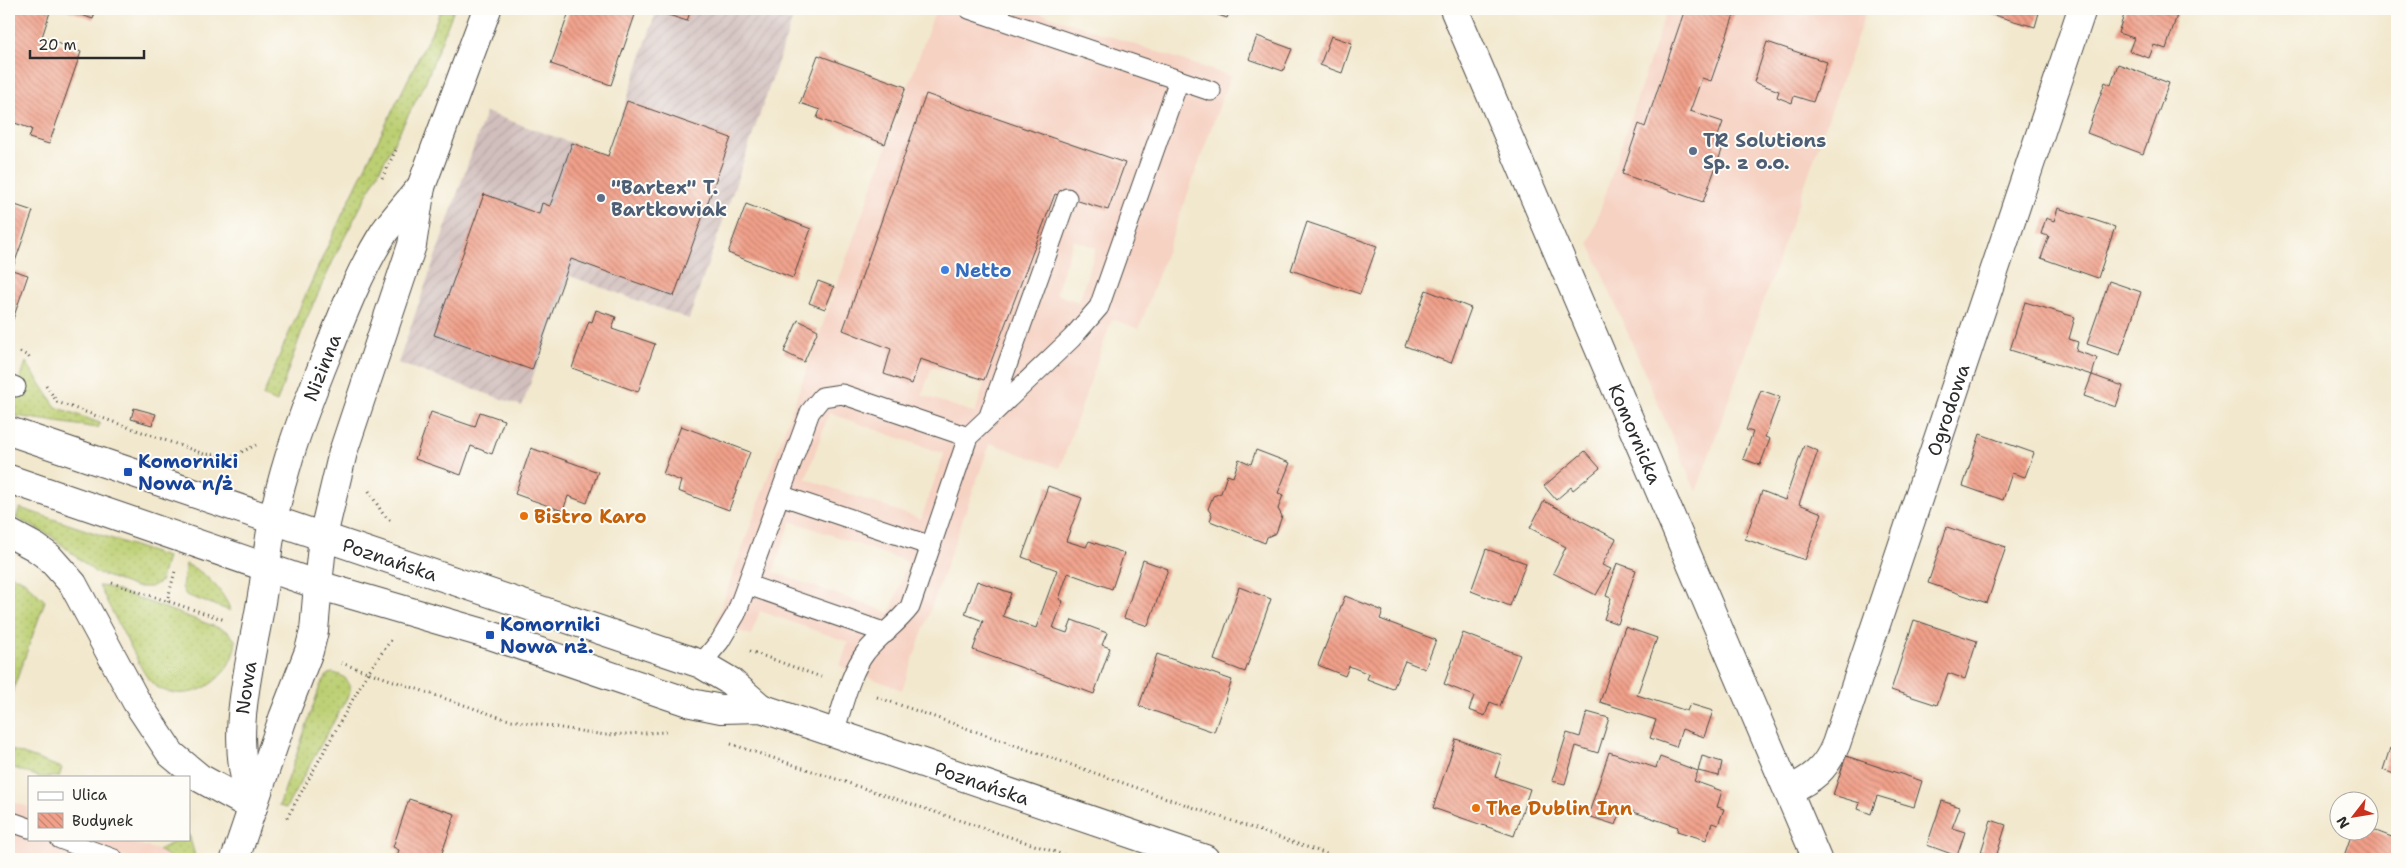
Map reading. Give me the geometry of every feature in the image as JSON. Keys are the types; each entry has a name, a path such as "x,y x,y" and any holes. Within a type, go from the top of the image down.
{"street":[{"name":"Nizinna","path":"318,585 323,536 343,452 412,245 421,187 487,9"},
{"name":"Komornicka","path":"1454,9 1817,859"},
{"name":"Ogrodowa","path":"1788,790 1809,780 1823,769 1836,744 2082,9"},
{"name":"Nizinna","path":"266,567 272,519 304,413 345,309 385,231 421,187"},
{"name":"Poznańska","path":"9,431 701,664 730,681 761,708"},
{"name":"Poznańska","path":"9,479 318,585 490,635 691,703 721,709 761,708 1205,859"},
{"path":"9,533 49,557 73,584 136,701 171,754 200,778 253,807"},
{"name":"Nowa","path":"253,807 241,760 240,736 248,663 266,567"},
{"name":"Nowa","path":"235,859 283,718 309,651 314,631 318,585"}],"lane":[{"path":"969,9 1211,91"},
{"path":"834,732 849,688 866,652 910,607 968,437 1072,338 1098,306 1179,80"},
{"path":"989,416 1067,198"},
{"path":"701,664 720,640 736,614 810,412 822,397 842,394 968,437"},
{"path":"780,495 932,546"},
{"path":"748,584 886,633"},
{"path":"9,821 28,828"},
{"path":"62,840 92,855 114,859"}],"path":[{"path":"380,180 398,145"},
{"path":"20,352 28,356 33,364"},
{"path":"42,379 57,402 213,455 233,456 258,444"},
{"path":"211,460 213,455"},
{"path":"366,484 372,499 394,525"},
{"path":"167,602 176,568"},
{"path":"111,583 226,620"},
{"path":"285,822 368,672 390,645 393,635"},
{"path":"720,640 849,688 1341,859"},
{"path":"333,660 505,719 605,735 671,732"},
{"path":"726,742 1076,859"}],"shaded area":[{"name":"\"Bartex\" T. Bartkowiak","path":"657,9 757,9 792,21 689,319 570,276 522,406 398,363 486,112 608,156"},
{"path":"936,9 1028,9 1230,76 1139,329 1112,319 1060,468 990,443 902,690 840,666 848,642 760,611 751,635 715,624","holes":["1073,240 1096,248 1079,302 1056,294","932,367 984,384 975,413 922,395","829,413 944,454 921,519 806,479","791,521 908,562 890,613 773,572"]},
{"name":"TR Solutions Sp. z o.o.","path":"1667,9 1867,9 1696,492 1589,243"},
{"path":"9,801 28,807 28,840 124,840 158,850 173,859 9,859"}],"green space":[{"path":"441,9 454,9 426,81 338,250 305,322 277,402 263,396 323,256"},
{"path":"26,362 56,407 100,423 98,428 9,415 9,402 12,403"},
{"path":"20,508 167,557 160,582 151,587 136,587 95,572 50,535 16,518"},
{"path":"186,564 201,572 213,583 224,596 231,611 186,595 182,587"},
{"path":"9,574 24,581 45,601 9,701"},
{"path":"99,586 108,587 227,631 236,641 231,661 224,672 202,689 187,693 172,693 158,688 144,673"},
{"path":"333,673 346,679 350,685 350,692 286,808 279,806 320,686 328,674"},
{"path":"9,749 62,768 59,776 36,776 9,766"},
{"path":"190,838 196,859 173,859 158,850 179,840 190,840"}],"building":[{"path":"11,9 51,9 42,37 81,52 49,144 29,138 32,129 9,121 9,16"},
{"path":"64,9 96,9 93,19"},
{"path":"570,9 637,9 611,85 551,64"},
{"path":"657,9 691,9 687,21 656,11"},
{"path":"1201,9 1231,9 1227,18"},
{"path":"1685,9 1736,9 1711,81 1702,78 1690,111 1723,122 1714,147 1722,150 1703,202 1622,174 1639,124 1645,127"},
{"path":"1991,9 2040,9 2035,27 1990,14"},
{"path":"2126,9 2179,9 2166,49 2154,45 2149,58 2129,51 2134,38 2118,33"},
{"path":"1257,36 1292,49 1283,71 1249,59"},
{"path":"1331,36 1352,43 1342,73 1320,65"},
{"path":"1767,42 1827,62 1813,102 1794,96 1792,103 1777,97 1779,91 1754,82"},
{"path":"818,55 906,87 885,144 817,118 820,110 800,103"},
{"path":"2118,64 2169,83 2143,154 2087,133 2105,82 2111,85"},
{"name":"Netto","path":"926,94 1125,163 1108,210 1055,194 984,380 920,359 912,384 884,374 891,349 843,330"},
{"path":"627,101 731,138 674,296 571,259 532,370 434,335 484,194 539,214 542,203 550,206 572,143 608,156"},
{"path":"9,203 33,211 12,270 28,275 12,322 9,321"},
{"path":"746,204 811,229 793,278 728,253"},
{"path":"2058,208 2115,227 2098,278 2041,258 2049,236 2041,234 2046,218 2054,221"},
{"path":"1307,222 1377,246 1360,294 1291,270"},
{"path":"818,281 834,287 825,309 809,303"},
{"path":"2109,281 2141,292 2120,355 2087,344"},
{"path":"1426,290 1471,308 1451,363 1405,346"},
{"path":"2025,302 2075,317 2069,339 2078,342 2076,351 2097,358 2092,375 2010,350"},
{"path":"596,310 616,317 612,329 655,344 638,392 572,368 589,321 592,322"},
{"path":"798,320 818,330 804,362 784,352"},
{"path":"2092,375 2123,386 2116,407 2084,396"},
{"path":"1761,390 1780,397 1765,437 1770,439 1760,465 1743,459 1753,432 1746,430"},
{"path":"134,408 156,414 152,425 131,419"},
{"path":"431,412 475,427 480,412 504,420 492,454 471,446 461,475 415,459"},
{"path":"681,426 750,452 729,510 678,491 681,481 663,474"},
{"path":"1980,434 2034,453 2025,477 2012,473 2003,500 1963,486"},
{"path":"1804,445 1818,451 1799,504 1822,513 1805,560 1745,539 1762,491 1785,500"},
{"path":"531,448 598,472 587,503 568,496 563,511 515,494"},
{"path":"1256,450 1290,463 1278,493 1283,495 1278,509 1282,516 1276,533 1267,537 1265,543 1210,521 1212,515 1208,509 1213,496 1221,493 1227,475 1233,477 1239,459 1251,464"},
{"path":"1585,451 1600,468 1573,490 1571,487 1556,500 1544,486"},
{"path":"1048,486 1082,498 1066,541 1086,547 1089,541 1124,553 1112,589 1068,573 1059,599 1063,601 1053,628 1067,633 1072,620 1107,633 1102,645 1110,648 1094,694 973,650 983,621 965,614 977,581 1011,593 1003,616 1036,628 1057,570 1022,557"},
{"path":"1544,501 1616,539 1602,565 1611,569 1596,595 1553,573 1566,547 1530,528"},
{"path":"1947,527 2006,547 1987,603 1928,583"},
{"path":"1486,549 1526,563 1510,606 1471,591"},
{"path":"1143,560 1168,569 1148,626 1124,618"},
{"path":"1617,563 1636,570 1618,624 1604,619 1611,598 1606,596"},
{"path":"1239,587 1271,599 1245,672 1214,660"},
{"path":"1345,596 1383,611 1380,619 1436,640 1425,669 1405,661 1393,689 1367,679 1369,674 1349,666 1345,676 1318,665"},
{"path":"1914,620 1977,641 1965,679 1948,673 1937,705 1891,690"},
{"path":"1625,627 1657,638 1637,695 1687,711 1690,704 1713,711 1704,737 1682,729 1676,747 1650,738 1656,720 1600,702"},
{"path":"1463,633 1520,655 1500,706 1490,702 1485,716 1469,710 1474,696 1444,684"},
{"path":"1157,654 1232,680 1214,732 1139,706"},
{"path":"1587,712 1609,718 1598,753 1576,746 1565,784 1552,781 1567,733 1580,737"},
{"path":"1456,739 1502,755 1495,777 1530,789 1514,836 1433,808"},
{"path":"2390,748 2397,751 2397,775 2383,770"},
{"path":"1609,752 1656,768 1660,757 1698,771 1694,781 1722,791 1717,807 1724,809 1718,825 1712,823 1706,840 1677,831 1678,827 1622,808 1616,825 1588,816"},
{"path":"1702,756 1722,762 1719,776 1698,771"},
{"path":"1846,756 1922,781 1914,807 1877,796 1871,814 1858,809 1860,803 1833,795"},
{"path":"409,799 455,814 440,859 396,859 399,850 393,847"},
{"path":"1942,801 1960,807 1952,828 1965,832 1957,856 1927,845"},
{"path":"1991,820 2006,825 1996,857 1981,852"},
{"path":"2378,832 2397,839 2397,859 2343,859 2350,840 2378,840"}],"place":[{"name":"TR Solutions Sp. z o.o.","path":"1693,151"},
{"name":"\"Bartex\" T. Bartkowiak","path":"601,198"},
{"name":"Netto","path":"945,270"},
{"name":"Komorniki Nowa n/ż","path":"128,472"},
{"name":"Bistro Karo","path":"524,516"},
{"name":"Komorniki Nowa nż.","path":"490,635"},
{"name":"The Dublin Inn","path":"1476,808"}]}
